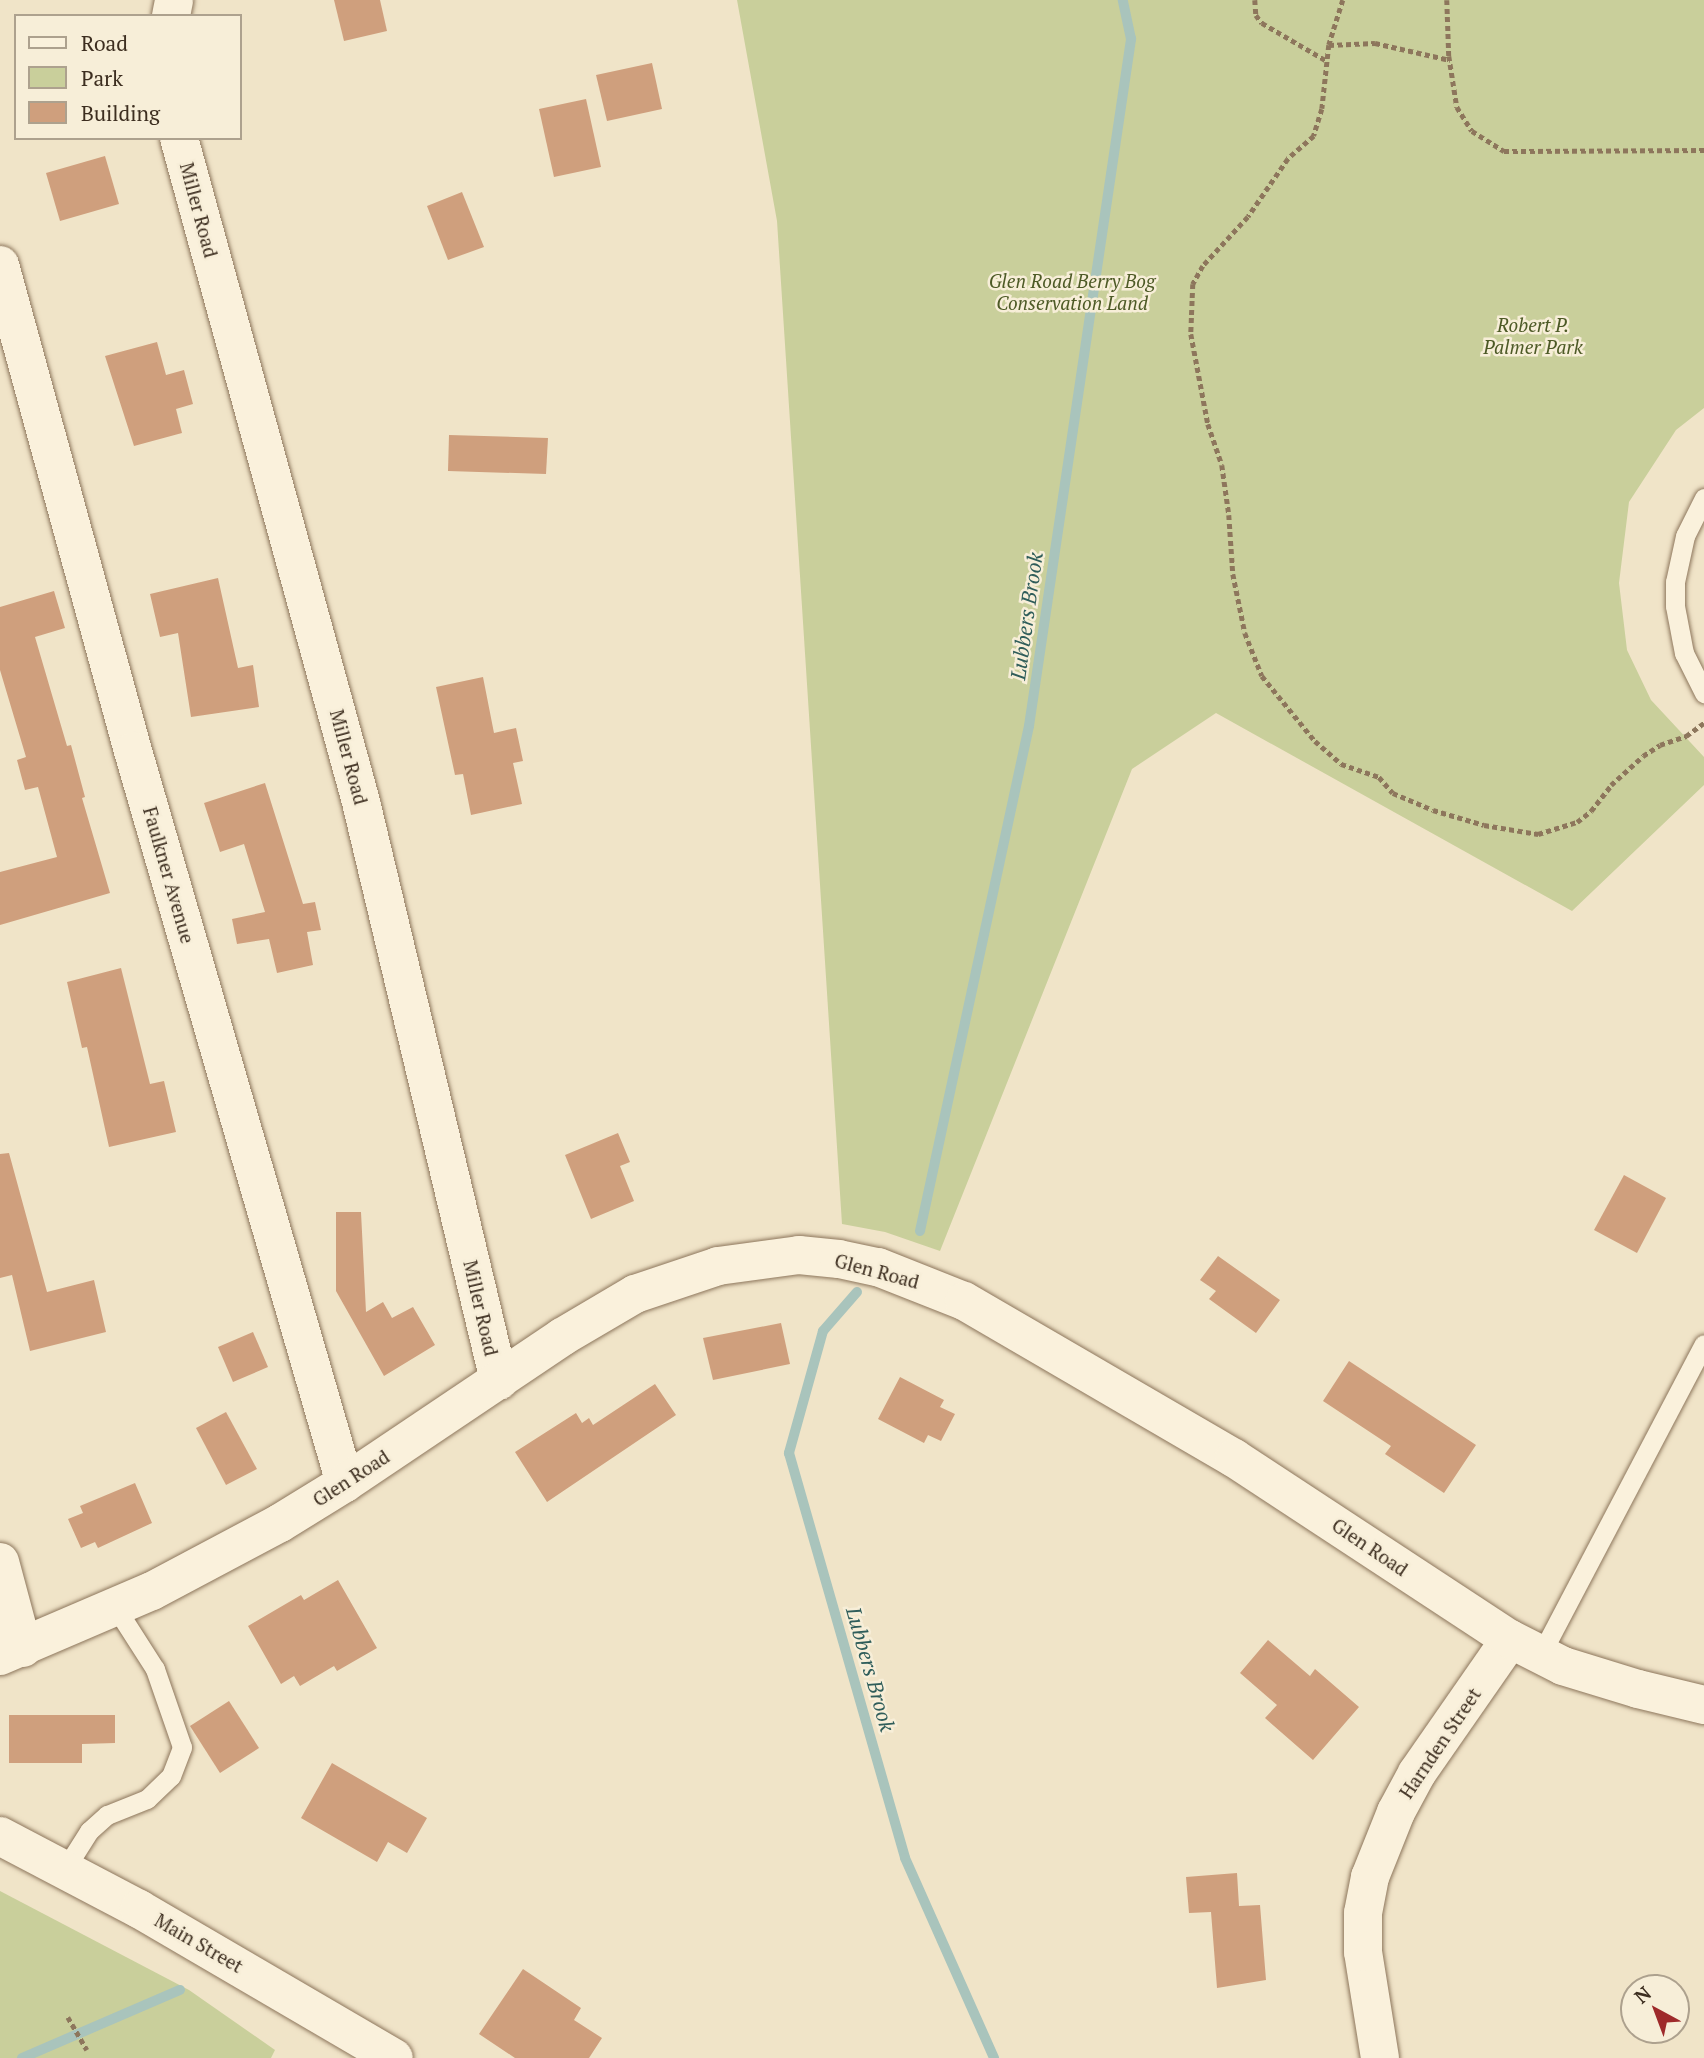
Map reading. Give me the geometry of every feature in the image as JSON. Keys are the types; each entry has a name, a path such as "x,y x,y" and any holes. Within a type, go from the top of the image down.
{"street":[{"name":"Miller Road","path":"180,140 361,802 499,1381"},
{"name":"Faulkner Avenue","path":"0,265 133,751 345,1483"},
{"name":"Glen Road","path":"12,1652 116,1608 216,1558 345,1483 602,1312 678,1277 738,1262 799,1255 878,1267 964,1301 1234,1458 1525,1648 1638,1689 1704,1705"},
{"path":"0,1562 12,1652"},
{"name":"Harnden Street","path":"1380,2058 1363,1952 1363,1913 1370,1877 1396,1812 1417,1773 1525,1648"},
{"name":"Main Street","path":"0,1836 219,1955 394,2058"}],"lane":[{"path":"1704,498 1685,536 1675,582 1678,629 1684,653 1704,693"},
{"path":"1525,1648 1704,1344"},
{"path":"65,1869 89,1831 107,1815 147,1799 171,1776 182,1747 155,1669 116,1608"}],"path":[{"path":"1255,0 1256,15 1262,23 1327,61"},
{"path":"1343,0 1329,45 1322,109 1314,136 1288,159 1248,217 1203,267 1193,284 1191,334 1208,424 1222,465 1233,574 1245,633 1262,676 1315,741 1341,764 1379,776 1393,793 1433,810 1484,825 1538,834 1577,822 1591,811 1611,785 1643,756 1660,745 1686,736 1704,723"},
{"path":"1447,0 1450,60 1457,107 1472,131 1504,151 1704,150"},
{"path":"1329,45 1374,43 1450,60"},
{"path":"68,2017 87,2050"}],"green space":[{"name":"Glen Road Berry Bog Conservation Land","path":"737,0 1704,0 1704,408 1676,430 1629,502 1619,583 1627,650 1651,700 1704,757 1704,785 1572,911 1216,713 1132,769 940,1251 885,1232 842,1224 777,221"},
{"path":"0,1891 189,1990 275,2050 271,2058 0,2058"}],"building":[{"path":"334,0 380,0 387,31 344,41"},
{"path":"652,63 662,109 607,121 596,75"},
{"path":"586,99 601,167 554,177 539,109"},
{"path":"105,156 119,204 60,221 46,173"},
{"path":"462,192 484,247 448,260 427,206"},
{"path":"157,342 166,375 184,370 193,404 176,409 182,433 134,446 105,356"},
{"path":"449,435 548,438 546,474 448,471"},
{"path":"218,578 238,668 253,665 259,707 191,717 178,633 160,637 150,594"},
{"path":"54,591 65,628 35,637 67,746 71,745 85,797 82,798 110,893 0,925 0,872 57,857 38,787 25,790 17,760 26,757 0,670 0,607"},
{"path":"483,677 494,733 516,728 523,761 513,763 522,804 471,815 463,774 455,775 436,687"},
{"path":"265,783 303,904 315,902 321,930 307,932 313,965 277,973 269,939 237,944 232,919 265,912 244,844 220,852 204,803"},
{"path":"121,968 150,1084 164,1081 176,1132 109,1147 87,1047 82,1048 67,982"},
{"path":"618,1133 630,1162 620,1166 634,1201 591,1219 565,1155"},
{"path":"9,1153 47,1292 94,1280 106,1332 30,1351 12,1275 0,1278 0,1154"},
{"path":"1624,1175 1666,1198 1637,1253 1594,1230"},
{"path":"336,1212 361,1212 366,1312 383,1302 392,1318 413,1307 435,1345 384,1376 336,1291"},
{"path":"1218,1256 1280,1300 1256,1333 1209,1299 1216,1291 1200,1280"},
{"path":"781,1323 790,1364 713,1380 703,1338"},
{"path":"253,1332 268,1367 233,1382 218,1347"},
{"path":"1349,1361 1476,1445 1444,1493 1385,1454 1391,1446 1323,1401"},
{"path":"900,1377 944,1400 940,1407 955,1414 941,1441 928,1435 924,1443 878,1419"},
{"path":"655,1384 676,1415 547,1502 515,1452 576,1413 582,1423 589,1418 593,1425"},
{"path":"226,1412 257,1469 226,1485 196,1428"},
{"path":"135,1483 152,1523 98,1548 95,1542 81,1548 68,1519 83,1513 80,1506"},
{"path":"338,1580 377,1648 337,1671 334,1666 300,1686 294,1676 281,1684 248,1626 301,1595 304,1600"},
{"path":"1268,1640 1310,1676 1315,1669 1359,1707 1313,1760 1265,1718 1277,1705 1240,1673"},
{"path":"229,1701 259,1748 220,1773 190,1726"},
{"path":"9,1715 115,1715 115,1743 82,1744 82,1763 9,1763"},
{"path":"332,1763 427,1818 407,1853 388,1842 377,1862 301,1818"},
{"path":"1237,1873 1239,1906 1260,1905 1266,1980 1217,1988 1211,1912 1189,1913 1186,1877"},
{"path":"523,1969 581,2008 574,2020 602,2038 589,2058 515,2058 479,2034"}],"waterway":[{"name":"Lubbers Brook","path":"920,1231 1029,726 1131,39 1123,0"},
{"name":"Lubbers Brook","path":"857,1292 823,1331 789,1453 905,1858 994,2058"},
{"path":"22,2058 180,1990"}],"park label":[{"name":"Robert P. Palmer Park","path":"1533,336"}]}
